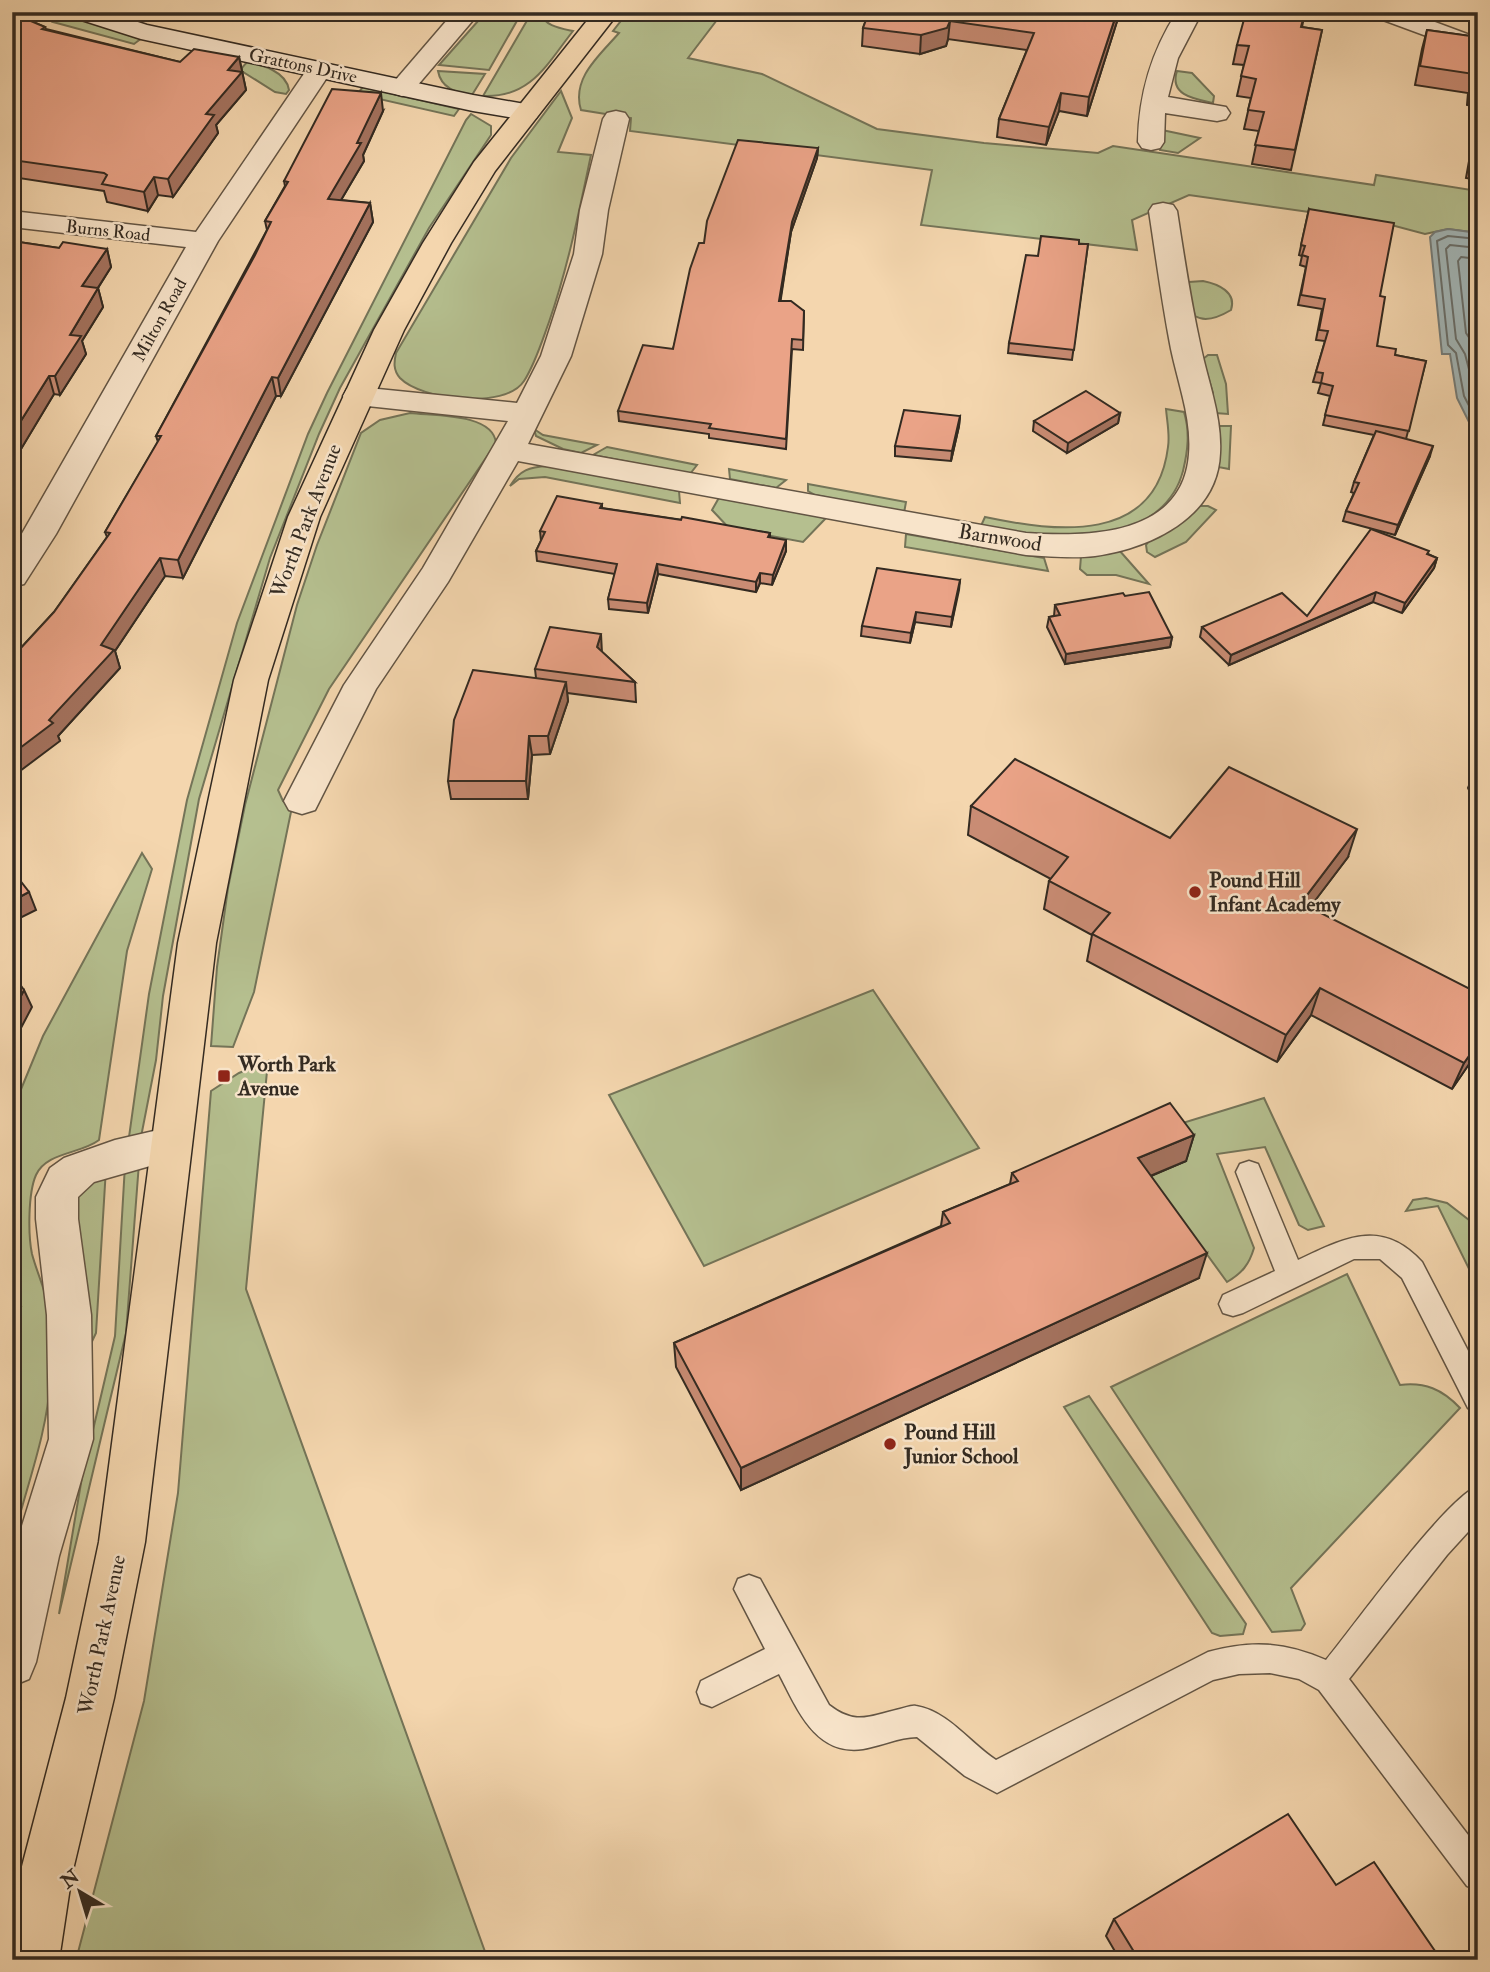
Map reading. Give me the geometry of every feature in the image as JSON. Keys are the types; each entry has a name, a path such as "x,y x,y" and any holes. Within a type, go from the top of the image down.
{"main road":[{"name":"Worth Park Avenue","path":"33,1960 46,1874 90,1698 122,1542 197,943 251,680 276,595 304,517 358,396 389,330 437,243 484,168 607,12"},
{"name":"Worth Park Avenue","path":"12,1945 46,1874"}],"street":[{"name":"Grattons Drive","path":"81,12 141,31 402,88 527,112"},
{"path":"402,88 468,12"},
{"path":"1151,142 1154,103 1164,61 1189,14 1162,12"},
{"path":"1384,12 1478,47"},
{"name":"Milton Road","path":"12,576 40,534 204,241 320,70"},
{"path":"1154,103 1217,113"},
{"path":"302,801 360,685 436,574 509,450 556,356 576,299 616,119"},
{"name":"Barnwood","path":"509,450 1026,544 1098,545 1145,532 1180,510 1199,480 1205,453 1203,417 1187,352 1163,211"},
{"name":"Burns Road","path":"12,219 204,241"},
{"path":"358,396 527,414"},
{"path":"12,1662 36,1556 71,1439 69,1315 57,1219 57,1197 65,1180 79,1170 115,1157 171,1144"}],"lane":[{"path":"1249,1172 1291,1276"},
{"path":"1233,1304 1351,1248 1362,1246 1390,1249 1402,1257 1412,1270 1478,1399"},
{"path":"1330,1679 1437,1545 1478,1500"},
{"path":"749,1589 818,1716 834,1730 851,1736 916,1721 928,1727 985,1773 997,1777 1208,1667 1246,1657 1292,1660 1314,1668 1330,1679 1478,1875"},
{"path":"712,1692 784,1655"}],"green space":[{"path":"486,12 522,12 489,70 439,65"},
{"path":"532,12 539,12 553,26 573,31 546,67 526,85 500,95 483,96"},
{"path":"628,12 723,12 688,58 762,74 877,129 984,143 1098,153 1113,146 1374,185 1376,175 1478,191 1478,233 1448,229 1425,234 1380,222 1189,195 1132,220 1137,250 921,225 932,170 630,131 631,118 581,110 579,98 584,77 619,33 613,31"},
{"path":"63,14 142,38 134,44 53,22"},
{"path":"247,62 266,67 278,74 287,83 289,90 286,94 275,92 240,70"},
{"path":"438,71 485,74 472,95 450,89 442,82"},
{"path":"1177,71 1192,73 1214,96 1213,103 1180,91 1175,79"},
{"path":"363,87 459,109 454,116 357,94"},
{"path":"561,91 572,118 558,152 591,155 562,281 532,367 524,381 514,390 482,399 443,396 411,386 396,372 396,353 511,158"},
{"path":"471,114 491,126 491,135 429,228 340,388 270,558 199,799 163,996 156,1060 141,1137 129,1137 149,994 187,800 237,623 308,434"},
{"path":"1162,130 1200,138 1178,153 1160,150"},
{"path":"1189,282 1215,284 1229,294 1231,310 1209,319 1195,316 1187,285"},
{"path":"1208,355 1217,355 1226,384 1228,414 1215,413 1212,408 1213,393 1203,359"},
{"path":"1166,409 1184,412 1188,434 1186,456 1176,489 1152,515 1118,532 1080,538 980,528 985,517 1042,526 1071,527 1099,524 1124,516 1144,501 1160,479 1169,442"},
{"path":"410,413 474,421 492,433 496,443 329,689 278,790 283,801 292,807 254,992 233,1047 211,1046 217,967 228,888 245,805 297,605 317,545 361,433 380,420"},
{"path":"1217,426 1231,426 1229,469 1218,467"},
{"path":"534,429 543,435 597,445 581,453 563,449 536,436"},
{"path":"607,447 697,465 690,474 593,455"},
{"path":"548,466 679,491 680,503 545,477 519,479 510,486 517,476 526,470"},
{"path":"729,469 786,480 776,488 730,479"},
{"path":"808,484 906,502 904,513 815,495 808,491"},
{"path":"720,496 826,518 803,542 729,528 712,510"},
{"path":"1200,506 1216,510 1186,542 1155,557 1147,552 1146,545 1150,540 1185,519"},
{"path":"906,534 1044,558 1048,571 905,547"},
{"path":"1119,550 1149,584 1116,575 1087,575 1080,569 1081,556"},
{"path":"142,853 152,869 127,951 99,1140 41,1167 31,1192 29,1225 32,1254 49,1310 50,1380 45,1421 12,1545 12,1307 21,1306 12,1283 12,1111 43,1036"},
{"path":"873,990 979,1148 704,1266 609,1095"},
{"path":"268,1061 246,1289 488,1960 76,1960 144,1701 178,1493 211,1091 239,1073"},
{"path":"1264,1098 1324,1226 1308,1230 1299,1225 1265,1147 1217,1154 1254,1248 1244,1268 1227,1282 1150,1176 1186,1161 1163,1129"},
{"path":"139,1163 126,1333 59,1614 82,1477 115,1336 125,1165"},
{"path":"106,1168 96,1333 87,1352 76,1195"},
{"path":"1426,1198 1447,1203 1478,1227 1478,1287 1438,1206 1406,1211 1413,1200"},
{"path":"1347,1274 1400,1385 1433,1388 1460,1408 1291,1588 1305,1624 1301,1630 1272,1632 1111,1387"},
{"path":"1089,1396 1246,1624 1243,1634 1220,1636 1212,1633 1064,1407"}],"water":[{"path":"1448,229 1478,233 1478,474 1471,426 1457,398 1450,354 1442,354 1430,237 1435,232"}],"building":[{"path":"869,12 1117,12 1089,97 1061,93 1049,127 999,119 1034,33 950,21 947,28 921,35 863,28"},
{"path":"1246,12 1305,12 1301,27 1322,30 1295,150 1255,145 1264,112 1248,110 1256,79 1241,76 1249,46 1237,45"},
{"path":"12,13 45,27 42,29 180,62 194,49 239,57 228,70 242,72 206,114 214,115 168,179 154,177 144,192 102,184 107,175 104,173 12,160"},
{"path":"1427,30 1478,37 1478,86 1472,85 1474,74 1420,66"},
{"path":"332,89 381,93 357,143 361,143 328,199 370,203 278,378 272,377 178,560 160,558 101,645 114,650 49,720 53,723 12,754 12,647 19,650 54,612 110,533 105,532 161,436 156,436 255,255 271,222 265,221 288,182 284,181"},
{"path":"1478,124 1478,160 1472,159"},
{"path":"738,140 818,148 792,222 779,301 791,301 804,311 803,340 792,339 786,439 709,428 711,424 618,411 643,345 673,349 690,269 699,243 704,243 707,221"},
{"path":"1309,209 1394,223 1380,296 1385,297 1377,346 1396,349 1395,355 1426,361 1409,431 1325,415 1333,386 1321,383 1323,373 1316,372 1328,331 1319,330 1325,299 1301,295 1308,257 1302,255 1305,246 1301,245"},
{"path":"1041,236 1079,240 1079,244 1088,244 1074,350 1009,343 1026,255 1038,256"},
{"path":"12,241 59,248 63,242 107,249 82,286 98,288 70,335 81,336 55,376 49,376 12,435"},
{"path":"1086,391 1120,413 1068,443 1034,421"},
{"path":"904,410 960,416 952,451 895,446"},
{"path":"1376,431 1433,446 1398,525 1346,511 1359,483 1354,482"},
{"path":"557,496 602,504 600,508 681,520 682,517 770,533 768,537 786,540 773,575 760,573 756,582 657,564 647,603 608,599 617,564 536,551 545,532 540,531"},
{"path":"1371,529 1429,551 1427,554 1437,558 1405,603 1376,592 1231,655 1202,627 1282,593 1307,616"},
{"path":"877,568 960,580 952,617 916,612 911,633 862,626"},
{"path":"1149,592 1172,637 1066,654 1049,617 1060,615 1055,605 1123,593 1125,596"},
{"path":"550,627 601,634 597,647 635,682 535,669"},
{"path":"473,670 566,682 548,736 529,736 526,781 448,781 454,720"},
{"path":"1015,759 1170,838 1229,767 1357,829 1301,903 1478,993 1478,1043 1464,1063 1320,988 1286,1035 1092,934 1110,913 1049,881 1068,857 971,806"},
{"path":"1478,775 1478,791 1472,778"},
{"path":"12,870 29,892 12,901"},
{"path":"12,973 24,990 12,1013"},
{"name":"Pound Hill Junior School","path":"1170,1103 1194,1135 1138,1158 1207,1253 741,1468 674,1343 950,1223 943,1212 1018,1181 1012,1173"},
{"path":"1288,1814 1336,1885 1374,1862 1435,1951 1422,1960 1139,1960 1114,1919"}],"place":[{"name":"Pound Hill Infant Academy","path":"1195,892"},
{"name":"Worth Park Avenue","path":"224,1076"},
{"name":"Pound Hill Junior School","path":"890,1444"}]}
